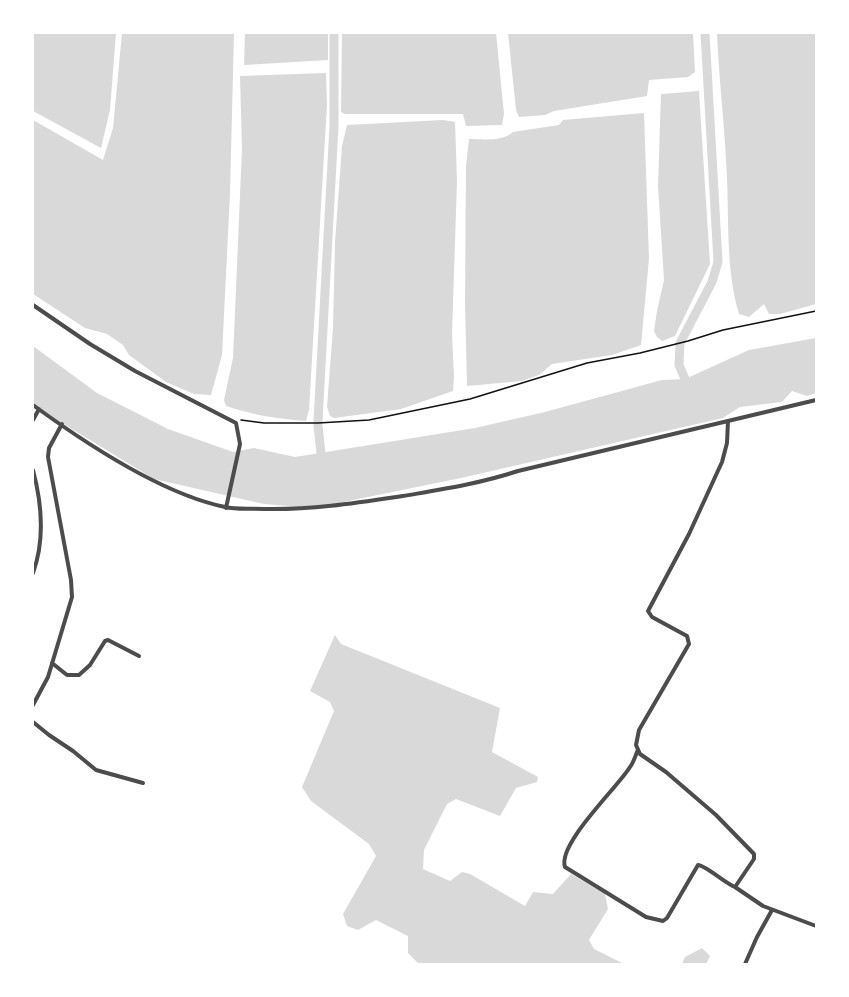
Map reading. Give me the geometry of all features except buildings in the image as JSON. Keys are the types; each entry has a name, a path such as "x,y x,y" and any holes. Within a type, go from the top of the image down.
{"street":[{"path":"33,305 90,344 135,371 229,418 236,423 240,444 226,508"},
{"path":"33,405 113,458 164,485 193,497 226,508 314,509 473,484 518,471 816,400"},
{"path":"33,420 38,409"},
{"path":"728,421 727,443 722,462 689,534 648,611 652,617 687,636 689,644 639,730 638,750 630,767 576,835 564,859 565,867 626,903 638,913 655,920 663,921 667,918 698,865 704,866 723,882 735,887 772,910 816,926"},
{"path":"33,705 43,689 72,597 71,580 48,457 49,448 62,424"},
{"path":"33,470 40,506 41,532 38,554 33,573"},
{"path":"52,663 67,675 79,675 90,665 105,641 108,640 139,656"},
{"path":"33,722 49,735 73,750 96,770 143,783"},
{"path":"638,750 644,758 666,772 716,815 754,854 754,859 735,887"},
{"path":"745,964 757,937 772,910"}],"path":[{"path":"229,418 264,423 310,423 376,418 470,399 587,363 640,353 688,341 711,333 816,311"}],"shaded area":[{"path":"33,33 116,33 110,110 101,148 33,111"},
{"path":"122,33 234,33 230,194 222,355 211,395 194,394 166,382 129,355 123,345 107,334 85,328 33,294 33,120 103,160 113,128"},
{"path":"245,33 328,33 328,60 244,65"},
{"path":"342,33 496,33 504,114 502,125 466,126 463,114 345,114 341,112"},
{"path":"508,33 693,33 695,72 688,77 649,80 647,96 554,111 545,115 519,117 516,110"},
{"path":"717,33 816,33 816,304 780,314 769,314 764,304 749,317 739,314 730,264 728,195"},
{"path":"326,73 327,104 309,410 306,421 276,418 226,406 224,400 233,358 242,149 240,76"},
{"path":"699,91 710,264 675,336 662,341 657,337 654,331 664,280 658,186 661,94"},
{"path":"644,113 649,259 641,345 612,355 552,364 539,375 522,381 467,386 465,304 466,166 469,139 498,139 513,132 559,125 563,120"},
{"path":"443,120 455,122 457,181 452,334 454,377 453,391 401,409 334,418 330,416 327,407 333,328 335,242 342,146 347,125"},
{"path":"816,338 816,393 807,396 792,391 782,402 740,407 723,418 461,478 314,508 264,504 154,479 62,423 33,403 33,346 97,393 168,429 233,452 254,448 295,457 475,428 545,412 662,380 685,379 749,350"},
{"path":"335,635 341,644 500,708 492,752 538,777 537,782 516,788 500,816 456,799 447,804 424,850 423,869 450,881 462,872 470,874 525,906 533,892 553,894 571,874 605,894 608,909 589,940 594,949 624,964 419,964 408,953 408,936 376,920 358,930 347,926 343,914 376,856 369,844 311,801 302,787 334,711 330,702 310,691"},
{"path":"702,948 710,956 706,964 682,964 685,957"}],"waterway":[{"path":"318,421 334,126 334,33"},
{"path":"685,379 679,365 680,343 712,282 718,262 705,33"},
{"path":"318,425 321,454"}]}
